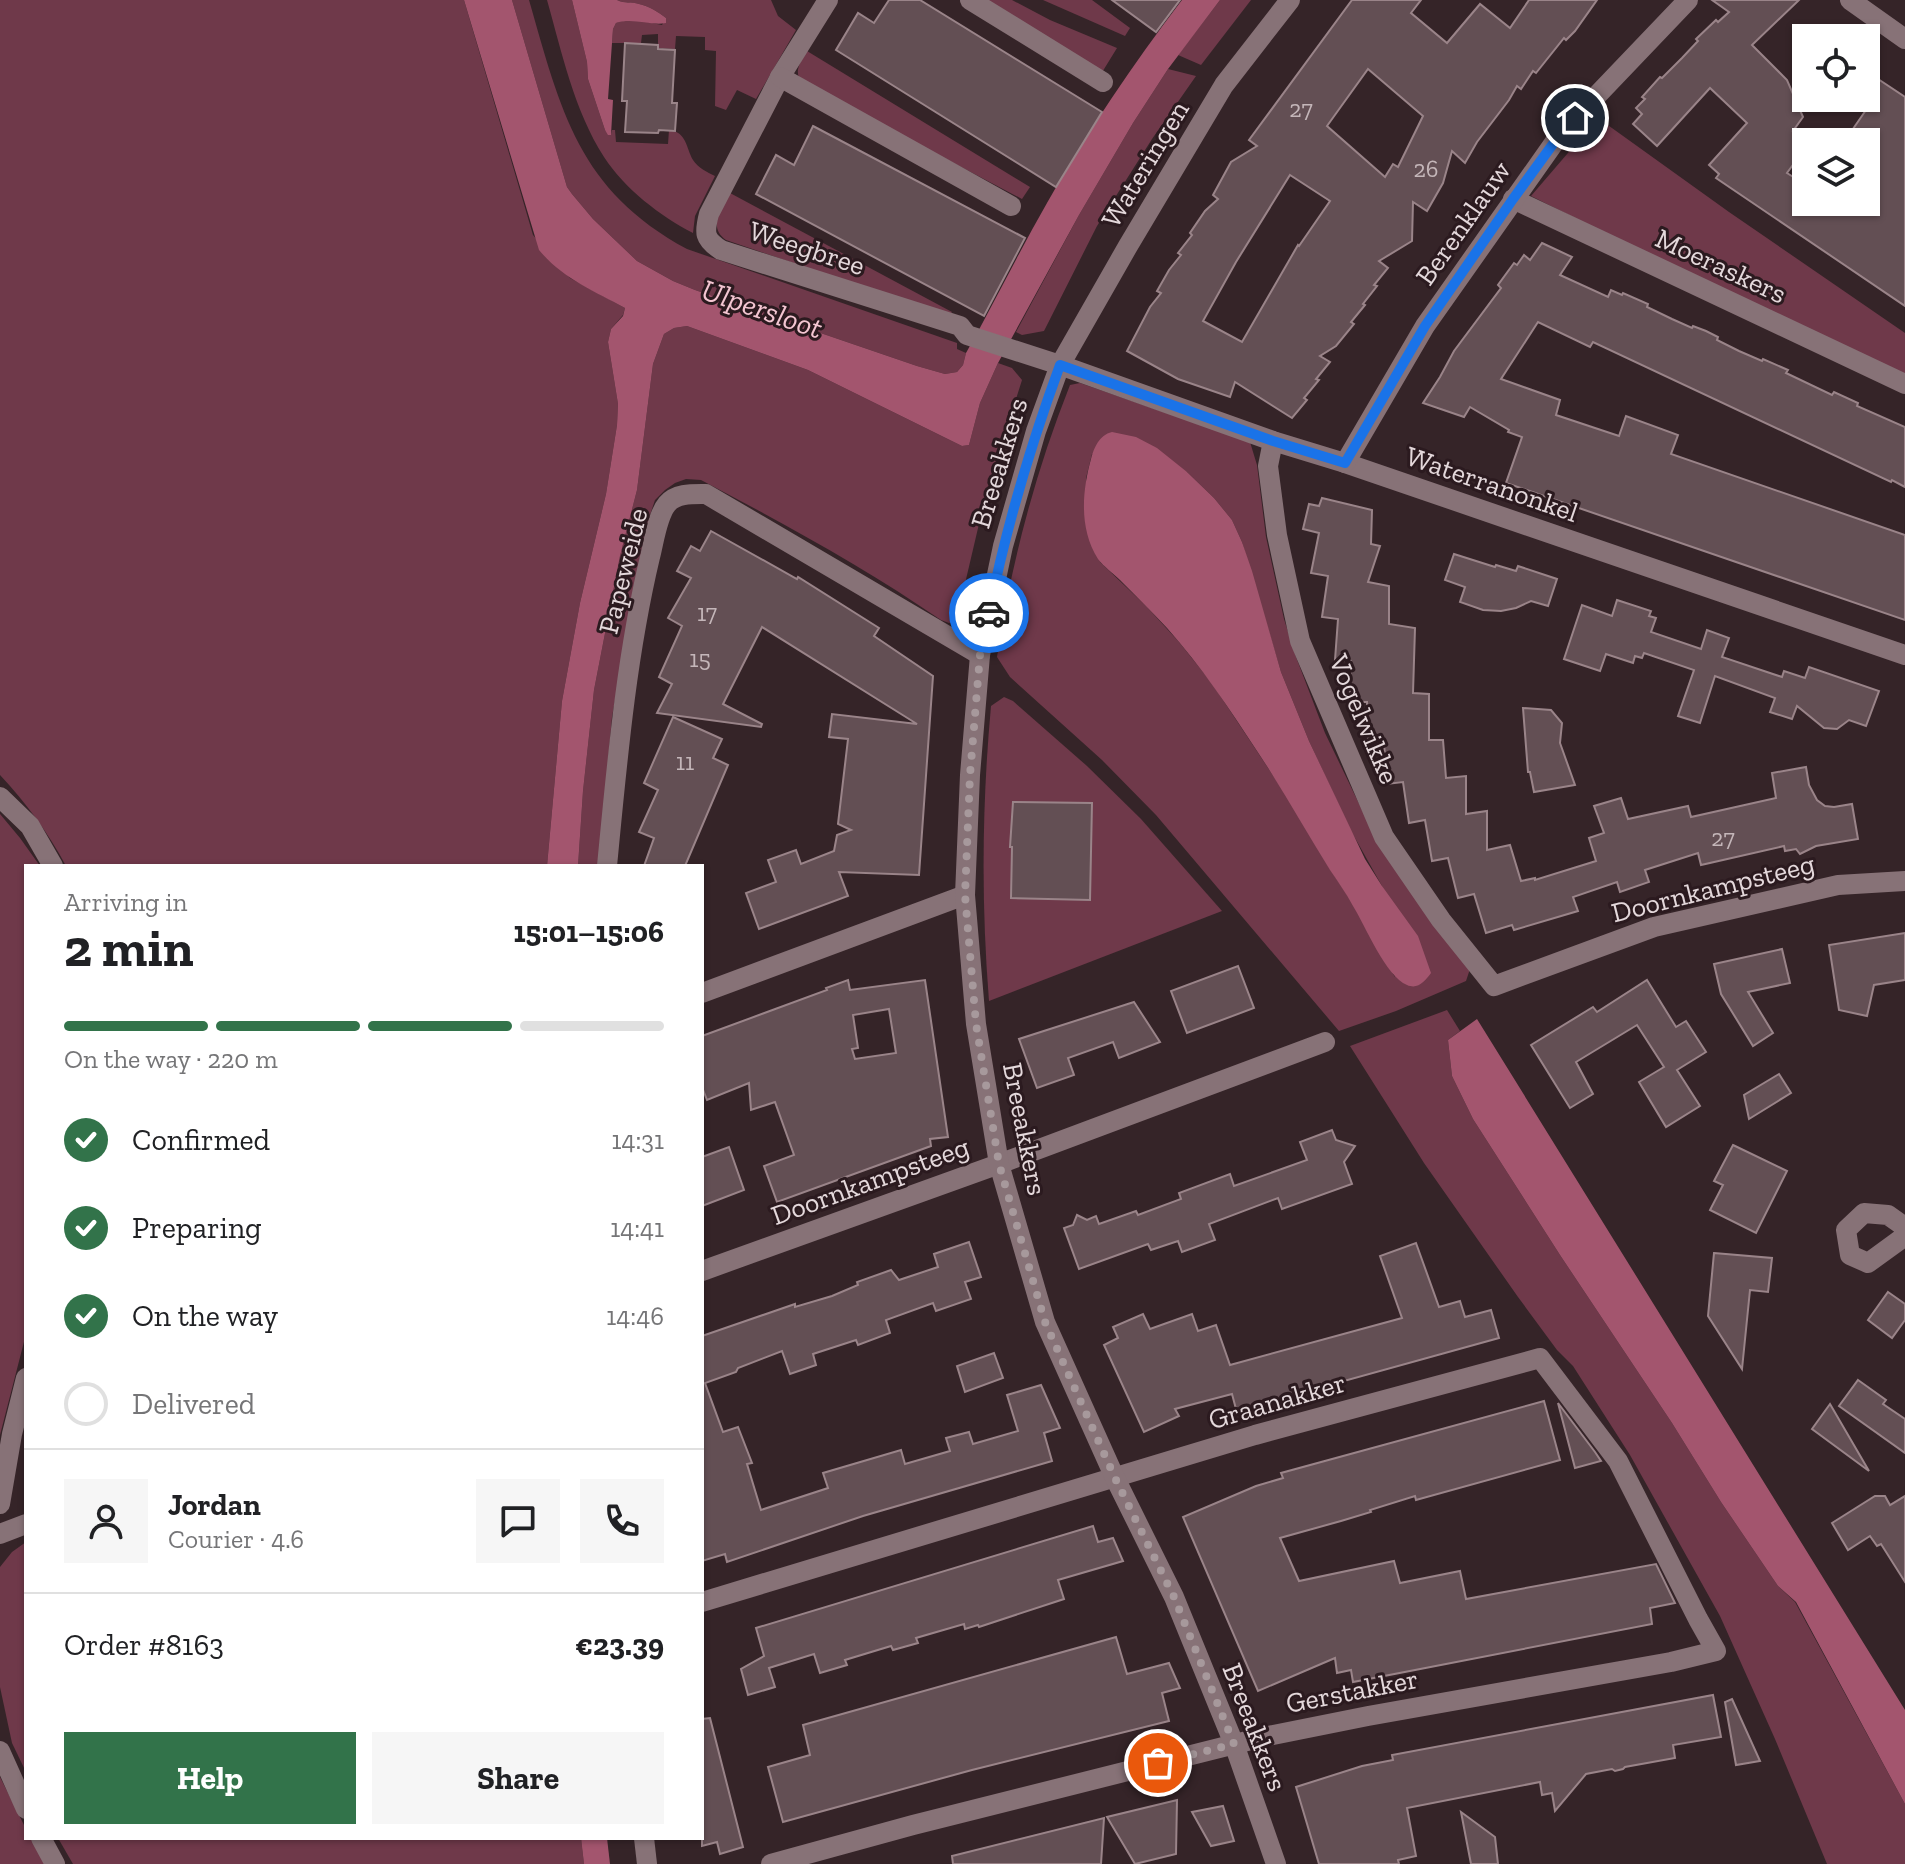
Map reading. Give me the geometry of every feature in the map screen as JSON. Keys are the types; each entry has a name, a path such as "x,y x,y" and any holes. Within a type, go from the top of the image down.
{"street":[{"name":"Weegbree","path":"828,0 780,77 709,214 705,230 710,242 721,250 960,326 967,335 1060,365"},
{"path":"970,0 1103,82"},
{"name":"Wateringen","path":"1060,365 1224,85 1290,0"},
{"name":"Berenklauw","path":"1345,463 1425,326 1561,133 1688,0"},
{"path":"1850,0 1905,39"},
{"path":"780,77 1011,206"},
{"name":"Moeraskers","path":"1513,199 1905,384"},
{"name":"Waterranonkel","path":"1060,365 1273,441 1905,655"},
{"name":"Breeakkers","path":"1060,365 1036,431 1003,546 980,655 970,775 965,895 976,1024 999,1164 1045,1322 1115,1478 1174,1597 1234,1744 1276,1864"},
{"name":"Vogelwikke","path":"1273,441 1268,466 1277,535 1300,641 1384,837 1441,920 1494,986"},
{"name":"Papeweide","path":"607,864 638,608 659,521 667,503 685,493 706,494 980,655"},
{"path":"0,797 30,826 52,864"},
{"name":"Doornkampsteeg","path":"1494,986 1654,927 1838,885 1905,881"},
{"path":"704,992 965,895"},
{"name":"Doornkampsteeg","path":"704,1270 1325,1042"},
{"path":"1905,1227 1888,1215 1864,1213 1846,1230 1850,1255 1868,1263 1905,1236"},
{"name":"Graanakker","path":"704,1601 1255,1435 1540,1358 1618,1461 1716,1651"},
{"path":"0,1504 24,1386"},
{"path":"0,1534 24,1525"},
{"name":"Gerstakker","path":"771,1864 1234,1744 1716,1651"},
{"path":"0,1751 24,1805"},
{"path":"42,1840 55,1864"},
{"path":"644,1840 647,1864"}],"shaded area":[{"path":"0,0 464,0 533,235 570,278 625,308 611,329 608,342 618,404 617,425 606,494 580,603 562,701 547,864 65,864 36,818 0,775"},
{"path":"464,0 512,0 567,187 593,219 637,261 695,290 945,374 957,372 963,365 966,353 1062,177 1111,99 1164,24 1182,0 1220,0 1168,69 1079,215 998,363 980,403 969,445 962,446 808,370 687,326 664,334 653,364 637,490 620,556 594,690 578,864 547,864 562,701 580,603 606,494 617,425 618,404 608,342 611,329 623,316 625,308 568,276 539,250"},
{"path":"512,0 529,0 564,112 579,144 598,174 621,201 650,226 687,249 957,343 957,349 966,353 963,365 957,372 945,374 917,366 695,290 637,261 593,219 567,187"},
{"path":"547,0 572,0 588,79 605,130 611,134 615,130 616,142 668,144 669,130 675,131 683,137 695,163 715,176 695,216 693,233 644,201 604,157 577,101"},
{"path":"572,0 636,3 666,18 666,23 660,24 622,21 616,23 613,29 608,99 613,100 611,135 605,130 588,79"},
{"path":"617,0 771,0 778,16 796,30 756,99 737,90 726,110 715,106 716,51 705,50 705,37 676,36 675,49 658,48 658,34 642,35 641,43 612,43 616,23 633,20 662,25 666,18 646,6"},
{"path":"982,0 1012,0 1117,48 1101,74"},
{"path":"1043,0 1092,0 1130,28 1125,36"},
{"path":"1220,0 1251,0 1201,65 1178,55"},
{"path":"807,51 1030,187 1022,199 804,84 798,72"},
{"path":"1168,69 1196,76 1097,226 1044,331 1022,335 1016,332 1079,215"},
{"path":"1598,118 1905,333 1905,377 1531,196"},
{"path":"730,193 952,312 949,316 726,240 720,235 717,224"},
{"path":"687,326 808,370 962,446 969,445 980,403 998,363 1012,368 1022,380 986,494 956,622 941,620 823,546 701,480 686,479 675,483 655,500 645,530 612,717 599,864 578,864 594,690 620,556 637,490 653,364 664,334"},
{"path":"1080,383 1250,442 1257,465 1266,537 1284,619 1325,733 1363,812 1470,969 1466,981 1339,1031 1156,815 1102,760 1010,677 997,657 1009,588 1035,485 1070,385","holes":["1092,454 1187,472 1232,520 1242,542 1281,672 1309,741 1350,829 1382,886 1395,977 1284,792 1211,682 1146,606 1100,562 1086,478"]},
{"path":"1112,432 1136,437 1157,448 1187,472 1232,520 1252,571 1281,672 1309,741 1365,859 1418,936 1431,973 1421,984 1407,985 1391,972 1348,897 1236,719 1167,628 1098,559 1085,523 1086,484 1096,446 1100,439"},
{"path":"1004,697 1013,701 1087,766 1141,819 1222,911 989,1001 984,890 986,780 991,706"},
{"path":"0,814 39,864 24,864 24,1342 0,1435"},
{"path":"1447,1010 1460,1031 1448,1040 1452,1076 1473,1119 1721,1502 1778,1586 1795,1602 1905,1804 1905,1864 1827,1864 1720,1616 1630,1455 1573,1366 1557,1350 1518,1297 1424,1163 1350,1046"},
{"path":"1477,1019 1905,1710 1905,1804 1796,1602 1778,1586 1721,1502 1473,1119 1452,1076 1448,1040"},
{"path":"24,1543 24,1768 12,1743 0,1687 0,1567"},
{"path":"0,1777 24,1825 24,1840 32,1840 45,1864 0,1864"},
{"path":"59,1840 581,1840 584,1864 73,1864"},
{"path":"581,1840 607,1840 610,1864 584,1864"}],"building":[{"path":"889,0 920,0 1102,112 1056,187 836,50 858,13 874,23"},
{"path":"1112,0 1180,0 1156,32"},
{"path":"1352,0 1421,0 1411,13 1447,43 1480,4 1510,28 1529,0 1597,0 1575,31 1566,40 1564,38 1536,73 1533,71 1521,89 1517,86 1465,163 1452,151 1443,183 1427,211 1413,202 1412,241 1379,261 1388,268 1351,322 1354,324 1336,346 1320,356 1330,362 1292,418 1235,382 1230,397 1178,379 1127,351 1150,307 1161,293 1157,291 1181,255 1178,253 1205,211 1218,199 1213,195 1231,162 1257,146 1249,140","holes":["1368,69 1423,116 1398,167 1393,164 1385,177 1327,126","1290,175 1330,201 1298,245 1242,342 1203,321"]},
{"path":"1712,0 1799,0 1752,45 1787,80 1792,92 1792,112 1801,112 1803,117 1792,128 1792,166 1787,173 1792,176 1792,216 1880,216 1880,128 1854,128 1865,112 1880,112 1880,80 1905,97 1905,306 1716,178 1719,174 1709,165 1747,123 1710,88 1657,146 1633,124 1642,114 1636,108 1645,99 1642,97 1698,41 1696,39 1729,12"},
{"path":"625,43 658,45 658,49 675,50 672,103 677,103 675,131 625,132 627,101 622,101"},
{"path":"813,126 1025,238 984,316 756,194 776,155 794,165"},
{"path":"1542,243 1572,257 1560,275 1608,297 1611,290 1648,304 1647,307 1672,319 1706,331 1739,351 1788,370 1786,373 1832,395 1834,392 1905,427 1905,487 1593,342 1590,347 1538,322 1501,379 1560,400 1556,415 1619,436 1626,416 1678,435 1671,454 1905,535 1905,620 1506,483 1522,437 1508,432 1470,407 1464,417 1423,403 1454,351 1501,288 1498,285 1514,263 1517,265 1524,255 1530,260"},
{"path":"1322,498 1372,510 1371,544 1380,546 1368,582 1389,586 1389,624 1415,628 1413,693 1429,694 1429,740 1443,740 1446,778 1466,776 1466,814 1487,811 1487,850 1510,845 1521,881 1535,880 1596,861 1589,838 1604,833 1594,806 1621,798 1628,819 1688,806 1691,817 1776,798 1772,773 1806,767 1809,785 1817,800 1825,806 1852,804 1858,839 1816,846 1800,854 1796,849 1785,851 1784,846 1701,865 1698,853 1645,870 1649,882 1620,892 1617,882 1573,897 1578,911 1514,930 1512,925 1486,933 1474,894 1458,898 1448,858 1432,861 1425,820 1409,823 1403,782 1387,784 1384,743 1368,743 1367,702 1350,702 1351,661 1335,660 1338,619 1322,617 1328,576 1311,573 1319,533 1303,529 1309,504 1319,506"},
{"path":"711,531 798,577 879,628 874,636 933,676 919,875 839,872 848,896 759,929 746,893 776,882 768,860 796,850 801,864 834,851 837,835 851,830 838,824 848,739 829,737 832,714 917,724 762,627 723,704 762,724 761,727 657,713 672,684 659,677 682,626 668,618 691,578 677,571 691,546 700,551"},
{"path":"1454,554 1516,571 1518,566 1557,579 1548,606 1531,601 1501,611 1483,610 1460,602 1465,587 1445,580"},
{"path":"1617,600 1651,611 1649,616 1656,618 1651,632 1701,649 1707,630 1729,638 1722,657 1782,677 1784,671 1805,678 1809,667 1879,691 1866,726 1849,720 1837,729 1824,728 1797,706 1792,719 1770,712 1775,698 1715,676 1700,723 1678,716 1694,670 1644,653 1642,658 1635,656 1633,663 1606,654 1600,671 1564,659 1582,605 1612,616"},
{"path":"1523,708 1551,710 1562,723 1560,743 1575,785 1534,792 1528,772"},
{"path":"673,717 722,739 713,758 728,765 686,864 645,864 654,838 639,832 658,790 644,783"},
{"path":"1013,802 1092,803 1090,900 1011,898"},
{"path":"1905,933 1905,980 1874,985 1867,1016 1839,1010 1829,945"},
{"path":"1782,949 1790,983 1748,992 1773,1033 1753,1046 1721,994 1714,964"},
{"path":"1238,966 1254,1008 1187,1033 1171,991"},
{"path":"848,980 850,990 925,980 948,1137 930,1139 931,1146 777,1202 764,1166 794,1155 775,1102 751,1110 749,1083 707,1100 704,1092 704,1035","holes":["889,1009 896,1053 855,1059 852,1049 858,1048 853,1015"]},
{"path":"1647,980 1676,1027 1686,1021 1706,1052 1677,1070 1700,1106 1666,1127 1639,1082 1664,1067 1637,1025 1576,1062 1593,1094 1570,1108 1531,1045 1593,1007 1597,1012"},
{"path":"1134,1002 1160,1042 1119,1058 1113,1042 1068,1058 1074,1075 1037,1088 1019,1039"},
{"path":"1779,1074 1791,1093 1749,1119 1744,1095"},
{"path":"1332,1130 1336,1140 1355,1146 1344,1162 1352,1184 1282,1209 1278,1198 1209,1224 1215,1240 1182,1252 1178,1241 1151,1250 1148,1244 1079,1269 1064,1228 1073,1225 1077,1215 1087,1220 1096,1216 1099,1224 1136,1211 1138,1215 1181,1199 1179,1193 1230,1174 1234,1186 1307,1160 1300,1142"},
{"path":"1733,1145 1787,1171 1756,1233 1710,1210 1723,1185 1714,1181"},
{"path":"729,1147 744,1190 704,1205 704,1156"},
{"path":"969,1242 981,1277 965,1282 971,1299 936,1311 933,1303 886,1320 890,1333 858,1345 856,1340 813,1354 816,1365 790,1374 782,1351 705,1383 723,1432 738,1427 752,1463 747,1464 761,1510 828,1488 823,1473 901,1450 905,1464 950,1451 946,1438 969,1432 973,1444 1018,1431 1007,1395 1041,1385 1060,1428 1044,1433 1052,1461 863,1516 727,1562 725,1554 704,1560 704,1335 795,1304 795,1307 832,1296 858,1285 857,1282 891,1270 899,1280 938,1267 934,1254"},
{"path":"1416,1243 1439,1307 1460,1301 1465,1317 1491,1310 1499,1338 1243,1409 1236,1409 1232,1394 1175,1409 1179,1416 1144,1432 1104,1345 1118,1338 1113,1327 1143,1314 1150,1329 1192,1314 1198,1331 1216,1325 1230,1365 1402,1318 1380,1256"},
{"path":"1714,1253 1772,1258 1768,1292 1750,1290 1742,1369 1708,1316"},
{"path":"1888,1292 1905,1304 1905,1320 1892,1338 1868,1320"},
{"path":"994,1353 1003,1378 965,1392 957,1366"},
{"path":"1858,1380 1886,1400 1883,1404 1905,1419 1905,1453 1839,1406"},
{"path":"1544,1401 1560,1460 1416,1500 1415,1496 1280,1538 1299,1581 1394,1561 1400,1583 1460,1571 1466,1599 1656,1564 1675,1603 1650,1608 1652,1624 1353,1682 1351,1670 1337,1673 1335,1658 1258,1691 1183,1517 1283,1478 1281,1473"},
{"path":"1558,1403 1595,1452 1601,1461 1575,1468"},
{"path":"1830,1404 1869,1471 1812,1429"},
{"path":"1875,1496 1885,1496 1890,1505 1905,1496 1905,1582 1881,1544 1877,1546 1870,1536 1848,1550 1832,1523"},
{"path":"1093,1526 1098,1542 1113,1538 1123,1561 1058,1580 1064,1599 979,1627 965,1629 964,1624 916,1638 918,1643 893,1650 891,1646 845,1660 847,1665 820,1673 814,1654 769,1668 775,1687 748,1695 741,1669 764,1656 756,1628"},
{"path":"1116,1637 1127,1674 1169,1663 1180,1688 1162,1693 1169,1721 972,1770 783,1822 768,1767 810,1755 803,1725"},
{"path":"1713,1695 1721,1737 1673,1745 1675,1758 1586,1774 1555,1811 1552,1793 1542,1795 1540,1782 1407,1808 1416,1856 1398,1860 1399,1864 1319,1864 1296,1787 1362,1766 1393,1760 1392,1755"},
{"path":"1732,1699 1760,1761 1736,1765 1725,1702"},
{"path":"710,1718 743,1847 720,1854 717,1842 702,1846 704,1719"},
{"path":"1177,1800 1176,1854 1135,1864 1107,1817"},
{"path":"1223,1806 1234,1841 1211,1846 1192,1812"},
{"path":"1461,1812 1495,1837 1498,1864 1471,1864"},
{"path":"1104,1818 1101,1864 953,1864 952,1856"}],"way so far":[{"path":"989,613 980,655 970,775 965,895 976,1024 999,1164 1045,1322 1115,1478 1174,1597 1234,1744 1158,1763"}],"route":[{"path":"989,613 1003,546 1036,431 1060,365 1273,441 1345,463 1425,326 1513,199 1575,118"}],"water label":[{"name":"Ulpersloot","path":"762,309"}]}
